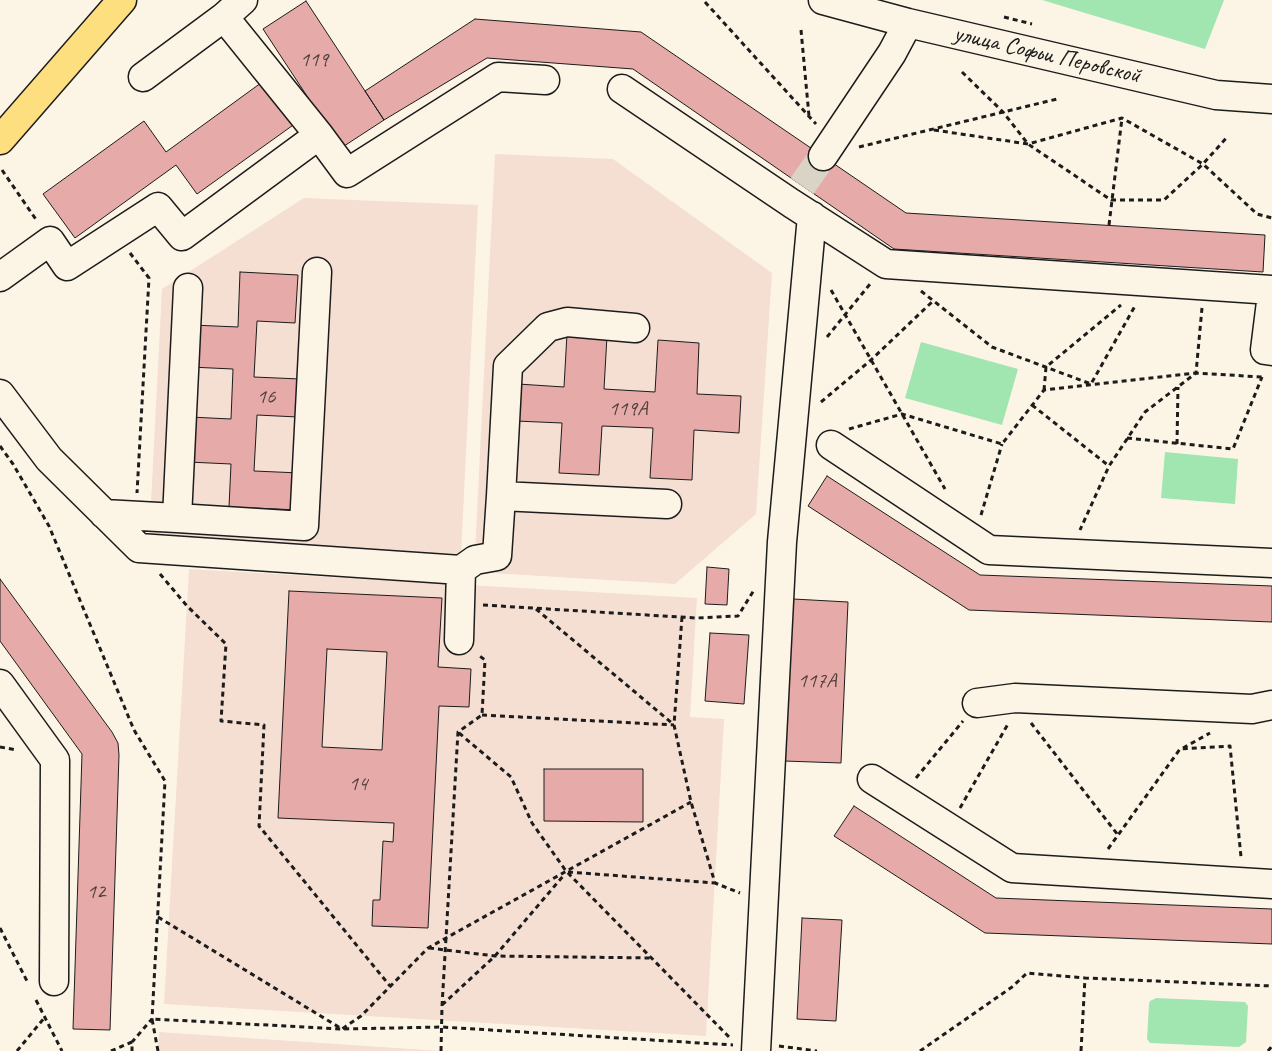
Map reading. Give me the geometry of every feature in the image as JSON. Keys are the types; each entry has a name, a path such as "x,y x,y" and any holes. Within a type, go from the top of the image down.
{"main road":[{"path":"0,140 122,0"}],"street":[{"name":"улица Софьи Перовской","path":"823,0 908,23 1216,95 1272,99"},
{"path":"143,77 234,8 319,135 347,173 498,77 545,80"},
{"path":"823,156 892,53 908,23"},
{"path":"622,89 802,202 886,264 1272,290"},
{"path":"0,277 50,240 67,266 158,207 182,236 319,135"},
{"path":"756,1047 782,542 809,252 802,202"},
{"path":"104,514 304,526 317,272"},
{"path":"177,518 188,288"},
{"path":"1268,351 1272,294"},
{"path":"0,394 49,459 139,548 461,570 475,560 497,556 508,366 548,327 567,322 635,328"},
{"path":"830,445 989,550 1272,564"},
{"path":"501,496 667,504"},
{"path":"458,640 461,570"},
{"path":"0,684 55,760 54,981"},
{"path":"977,703 1016,698 1252,709 1272,705"},
{"path":"872,779 1012,868 1272,884"}],"path":[{"path":"801,30 808,116"},
{"path":"962,72 1003,112 1028,144 1111,200 1164,200 1228,136"},
{"path":"1109,224 1122,118"},
{"path":"930,130 1028,144 1122,118 1202,164 1257,214 1272,218"},
{"path":"2,170 50,240"},
{"path":"116,234 149,278 136,516"},
{"path":"809,252 945,489"},
{"path":"821,343 886,264"},
{"path":"974,539 1002,444 1044,390 1046,367 1149,282"},
{"path":"1092,384 1149,282"},
{"path":"1070,554 1109,466 1145,412 1196,373 1204,285"},
{"path":"918,289 992,347 1092,384"},
{"path":"793,424 871,360 934,301"},
{"path":"1127,438 1233,449 1262,377 1268,351"},
{"path":"1044,390 1196,373 1262,377"},
{"path":"1177,444 1178,386"},
{"path":"1032,405 1109,466"},
{"path":"830,445 851,427 902,414 1002,444"},
{"path":"0,446 13,464 49,526 134,730 165,781 152,1019 158,1051"},
{"path":"139,548 187,606 226,644 221,721 264,725 259,826 390,986"},
{"path":"460,604 682,617 738,616 758,583"},
{"path":"536,608 674,724"},
{"path":"682,617 674,724 690,802 715,883"},
{"path":"458,640 485,660 482,715"},
{"path":"901,797 977,703"},
{"path":"458,732 482,715 674,724"},
{"path":"1030,722 1118,835"},
{"path":"949,828 1008,724"},
{"path":"152,1019 342,1029 442,1027 737,1045 566,871 532,823 511,777 458,732"},
{"path":"441,1051 458,732"},
{"path":"1091,873 1180,749 1230,746 1243,882"},
{"path":"342,1029 361,1016 428,948 690,802"},
{"path":"566,871 715,883 764,903"},
{"path":"442,1006 495,956 566,871"},
{"path":"158,917 342,1029"},
{"path":"428,948 495,956 652,958"},
{"path":"920,1051 1012,987 1027,973 1085,978 1272,986"},
{"path":"1081,1051 1085,978"},
{"path":"18,1051 45,1017"},
{"path":"111,1051 132,1042 152,1019"},
{"path":"132,1042 132,1051"},
{"path":"1268,1051 1272,1046"},
{"path":"756,1047 817,1051"}],"shaded area":[{"path":"495,154 613,159 772,273 756,514 675,584 474,572"},
{"path":"304,198 478,205 461,556 149,540 162,289"},
{"path":"189,569 697,598 690,717 724,719 706,1036 164,1004"},
{"path":"159,1032 441,1051 158,1051"}],"green space":[{"path":"1042,0 1224,0 1205,49"},
{"path":"921,342 1018,369 1002,425 905,398"},
{"path":"1165,452 1238,459 1235,504 1161,498"},
{"path":"1156,998 1245,1002 1248,1006 1246,1042 1239,1047 1150,1043 1147,1039 1149,1004 1150,1001"}],"building":[{"path":"306,1 384,120 341,148 263,29"},
{"path":"475,19 641,32 906,213 1265,235 1263,272 894,249 633,69 487,58 384,120 365,91"},
{"path":"265,80 296,123 197,194 176,165 75,238 43,194 144,121 166,152"},
{"path":"240,272 298,275 295,323 257,321 254,377 300,379 298,417 257,415 254,471 300,473 299,510 229,507 231,464 188,462 190,417 231,419 233,369 190,367 192,325 238,327"},
{"path":"567,334 607,336 604,389 655,392 658,340 699,343 697,394 741,396 739,433 694,430 692,480 650,478 653,428 602,426 599,475 559,473 562,423 516,421 518,384 564,387"},
{"path":"827,476 980,575 1272,586 1272,622 969,610 808,506"},
{"path":"707,567 729,569 727,605 705,604"},
{"path":"0,579 112,732 118,743 110,1030 73,1029 82,754 0,641"},
{"path":"289,591 442,598 438,667 471,669 469,707 439,706 428,928 372,926 373,900 380,900 383,841 393,842 394,823 278,818","holes":["327,649 387,652 382,750 322,747"]},
{"path":"793,599 848,602 841,763 784,761"},
{"path":"710,633 749,635 744,704 705,701"},
{"path":"544,769 643,769 643,822 544,821"},
{"path":"854,806 996,898 1272,909 1272,944 985,933 834,836"},
{"path":"802,918 842,920 836,1021 797,1019"}],"tunnel":[{"path":"802,186 823,156"}]}
